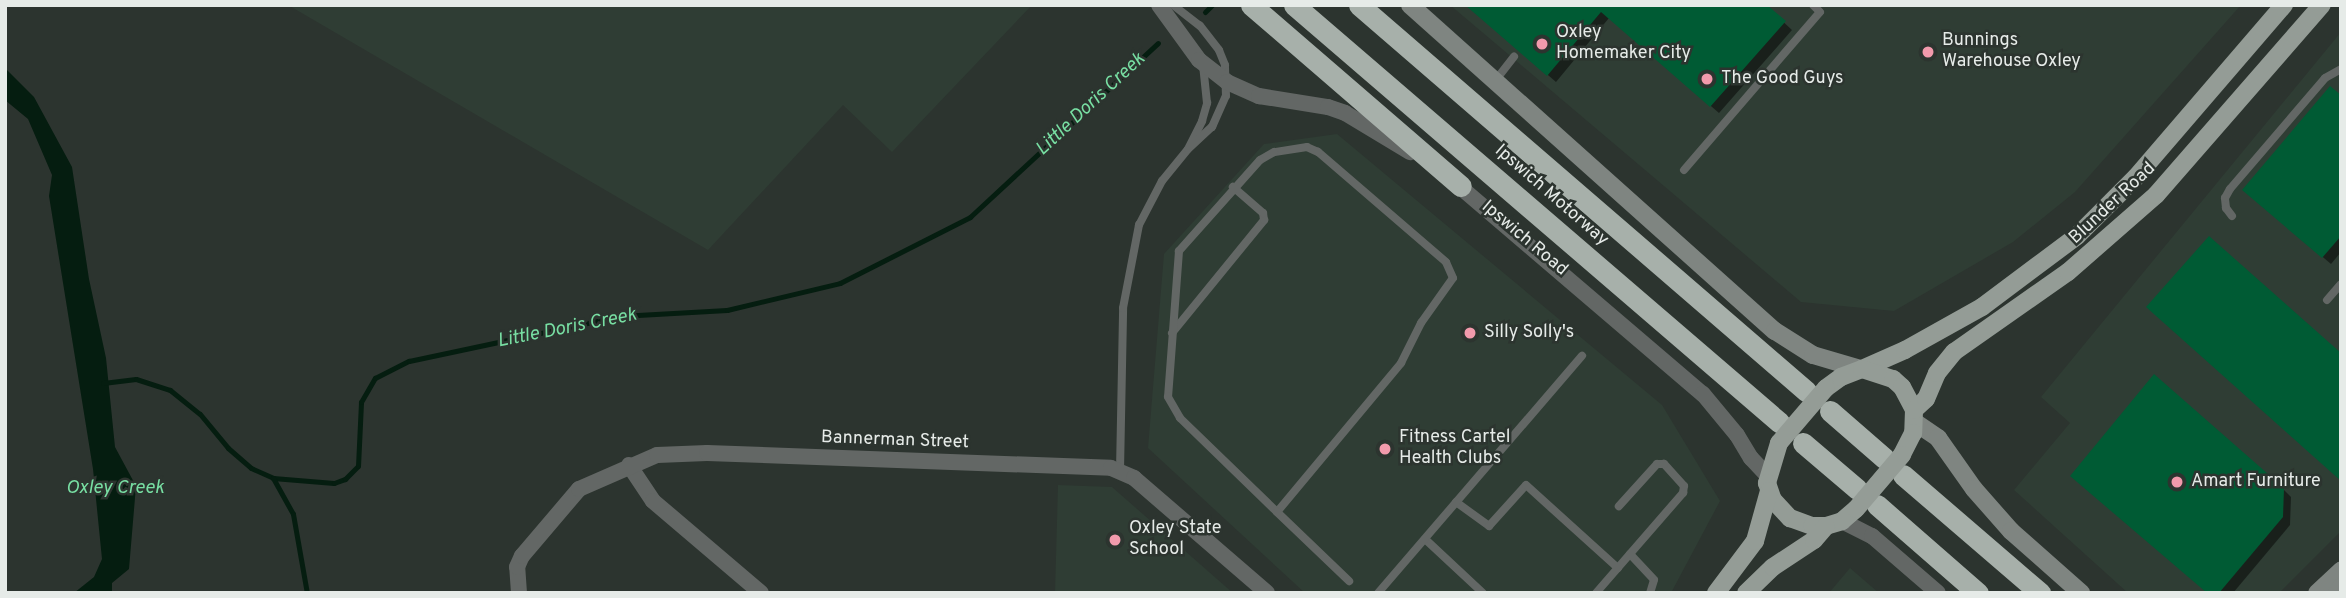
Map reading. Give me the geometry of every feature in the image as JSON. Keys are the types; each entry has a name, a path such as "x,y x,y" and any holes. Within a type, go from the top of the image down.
{"highway":[{"path":"1251,5 1461,186"},
{"name":"Ipswich Motorway","path":"1294,5 1779,432"},
{"name":"Ipswich Motorway","path":"1359,5 1816,389"},
{"path":"1830,411 1896,463 2040,593"},
{"path":"1803,443 1863,501 1978,593"}],"main road":[{"path":"1410,5 1775,331 1813,355 1893,379 1902,387 1915,416 1938,438 1974,489 2011,531 2081,593"},
{"path":"2266,27 2270,5"},
{"name":"Blunder Road","path":"1861,369 1905,351 1982,307 2077,236 2136,177 2284,5"},
{"name":"Blunder Road","path":"1915,416 1937,373 1954,352 2068,272 2156,195 2322,5"},
{"path":"1716,593 1755,541 1779,432 1816,389 1861,369"},
{"path":"1746,593 1773,567 1814,540 1863,501 1896,463 1915,416"},
{"path":"1768,484 1790,518 1812,526 1834,524"},
{"path":"2317,593 2341,571"},
{"path":"2337,593 2341,587"}],"street":[{"name":"Ipswich Road","path":"1159,5 1203,64 1227,82 1259,96 1328,107 1345,113 1461,186 1703,394 1732,428 1768,484"},
{"name":"Bannerman Street","path":"519,593 519,562 572,495 585,485 629,465 657,456 707,453 1099,466 1120,471 1141,483 1267,593"},
{"path":"629,465 639,484 653,501 761,593"},
{"path":"1834,524 1872,536 1938,593"}],"lane":[{"path":"1173,5 1210,36 1225,65 1227,82 1223,106 1215,123 1188,149"},
{"path":"1684,170 1820,12 1813,5"},
{"path":"1495,81 1514,57"},
{"path":"1120,471 1123,308 1138,233 1147,206 1188,149 1202,121 1207,103 1203,64"},
{"path":"2232,216 2226,208 2225,198 2230,189 2325,78 2341,69"},
{"path":"1277,512 1401,363 1421,323 1453,278 1446,262 1318,152 1307,147 1274,152 1260,160 1233,187 1179,251 1168,386 1173,407 1180,418 1277,512 1349,581"},
{"path":"1171,335 1264,220 1263,213 1233,187"},
{"path":"2327,300 2341,284"},
{"path":"1378,593 1582,356"},
{"path":"1596,593 1683,493 1684,486 1664,464 1657,464 1619,506"},
{"path":"1456,502 1489,526 1523,487 1528,486 1618,568"},
{"path":"1425,539 1483,593"},
{"path":"1630,554 1654,580 1650,593"}],"shaded area":[{"path":"288,5 1032,5 892,152 843,105 708,250"},
{"path":"1450,5 2241,5 2075,192 2013,242 1894,311 1801,302"},
{"path":"2341,32 2341,531 2279,593 2128,593 2014,490 2070,423 2041,397"},
{"path":"1337,134 1662,405 1720,501 1671,593 1305,593 1148,448 1164,254 1264,144"},
{"name":"Oxley State School","path":"1058,485 1112,487 1233,593 1055,593"},
{"path":"1850,568 1879,593 1829,593"}],"water":[{"name":"Oxley Creek","path":"5,68 34,97 72,167 89,279 106,358 115,447 136,486 129,569 112,583 112,593 74,593 94,577 102,559 93,469 49,196 52,175 28,119 5,100"}],"building":[{"name":"The Good Guys","path":"1465,5 1767,5 1786,21 1710,107 1601,12 1547,76"},
{"path":"2330,86 2341,95 2341,236 2322,258 2242,190"},
{"path":"2209,236 2341,353 2341,481 2146,307"},
{"name":"Amart Furniture","path":"2154,374 2284,488 2283,517 2219,593 2207,593 2070,476"}],"waterway":[{"name":"Little Doris Creek","path":"1205,12 1212,5"},
{"name":"Little Doris Creek","path":"103,383 136,379 170,390 200,414 228,448 251,468 273,478 334,483 345,479 358,466 361,402 375,378 409,361 620,316 727,310 840,283 970,217 1158,43"},
{"path":"273,478 293,514 307,593"}],"place":[{"name":"Oxley Homemaker City","path":"1542,44"},
{"name":"Bunnings Warehouse Oxley","path":"1928,52"},
{"name":"The Good Guys","path":"1707,79"},
{"name":"Silly Solly's","path":"1470,333"},
{"name":"Fitness Cartel Health Clubs","path":"1385,449"},
{"name":"Amart Furniture","path":"2177,482"},
{"name":"Oxley State School","path":"1115,540"}]}
